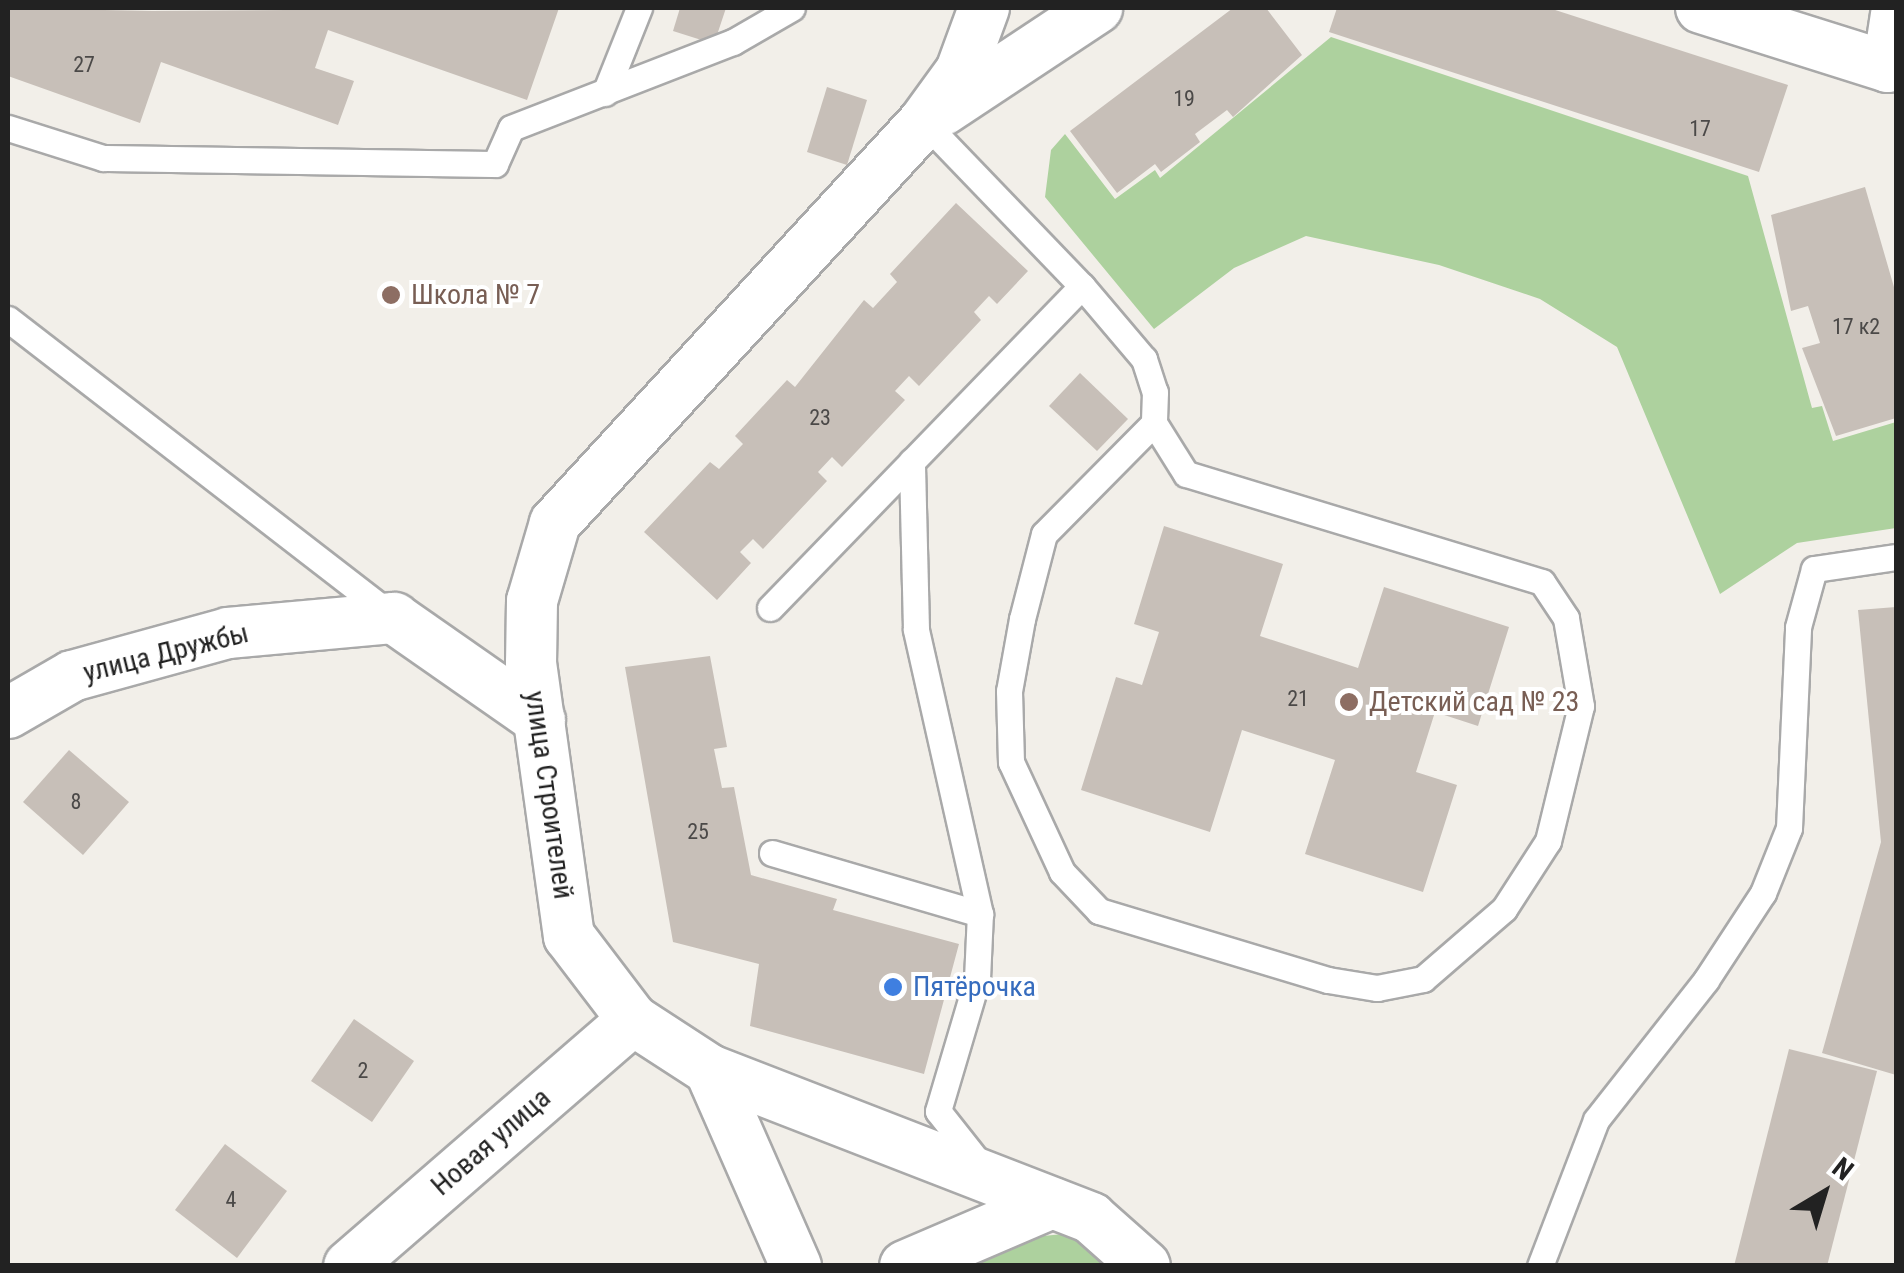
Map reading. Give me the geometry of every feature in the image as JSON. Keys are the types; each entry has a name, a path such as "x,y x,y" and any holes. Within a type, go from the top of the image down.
{"street":[{"name":"улица Строителей","path":"984,8 961,71 924,122 554,524 532,601 540,720 570,936 633,1020 710,1070 1092,1218 1145,1266"},
{"name":"улица Строителей","path":"924,122 1097,8"},
{"path":"1701,8 1892,80 1896,15"},
{"path":"394,618 540,720"},
{"name":"улица Дружбы","path":"8,713 72,676 228,633 394,618"},
{"name":"Новая улица","path":"349,1266 633,1020"},
{"path":"710,1070 796,1266"},
{"path":"905,1266 1052,1203"}],"lane":[{"path":"605,93 639,8"},
{"path":"8,128 103,158 495,164 511,128 605,93 792,8"},
{"path":"924,122 1082,286 1144,359 1154,423 1186,474 1542,582 1566,618 1581,706 1548,842 1504,909 1423,979 1377,988 1328,980 1099,911 1062,872 1032,819 1011,762 1009,691 1044,534 1154,423"},
{"path":"770,608 1082,286"},
{"path":"8,319 394,618"},
{"path":"912,461 916,629 980,914 976,979 938,1112 972,1159 1052,1203"},
{"path":"1540,1266 1596,1120 1706,980 1763,893 1789,828 1798,628 1814,569 1896,557"},
{"path":"772,853 980,914"}],"green space":[{"path":"1331,37 1748,176 1812,408 1822,406 1833,441 1896,422 1896,528 1797,543 1720,594 1617,347 1540,299 1439,265 1306,236 1234,268 1154,329 1045,197 1051,150 1065,134 1115,199 1155,170 1160,178"},
{"path":"1074,1233 1132,1266 955,1266 1022,1238"}],"building":[{"path":"8,8 559,8 527,100 328,30 315,68 354,81 338,125 161,62 140,123 8,76"},
{"path":"680,8 726,8 714,44 673,31"},
{"path":"1233,8 1266,8 1302,55 1233,117 1227,110 1195,134 1200,142 1161,172 1155,164 1117,193 1070,131"},
{"path":"1337,8 1549,8 1788,85 1759,172 1329,32"},
{"path":"827,87 867,100 847,165 807,152"},
{"path":"1865,187 1896,294 1896,418 1836,436 1802,348 1820,343 1808,306 1791,311 1771,215"},
{"path":"956,203 1028,271 997,304 989,296 974,312 981,320 919,386 909,376 895,391 905,400 842,467 832,457 818,472 827,481 763,549 753,539 740,552 751,563 717,600 644,532 710,462 719,469 743,444 735,436 787,380 795,387 864,300 873,308 897,282 890,274"},
{"path":"1080,373 1128,419 1097,451 1049,406"},
{"path":"1164,526 1283,564 1260,636 1358,668 1384,587 1509,627 1478,726 1435,712 1416,772 1457,785 1423,892 1305,854 1335,760 1242,730 1210,832 1081,790 1116,677 1142,685 1159,632 1134,624"},
{"path":"1896,607 1896,1075 1822,1053 1881,842 1858,610"},
{"path":"710,656 727,747 714,749 722,788 734,787 751,875 837,899 833,910 959,944 924,1074 750,1026 759,964 673,942 625,667"},
{"path":"69,750 129,802 83,855 23,802"},
{"path":"354,1019 414,1061 372,1122 311,1081"},
{"path":"1789,1049 1877,1071 1827,1266 1734,1266"},
{"path":"225,1144 287,1191 237,1258 175,1210"}],"place":[{"name":"Школа № 7","path":"391,295"},
{"name":"Детский сад № 23","path":"1349,702"},
{"name":"Пятёрочка","path":"893,987"}]}
